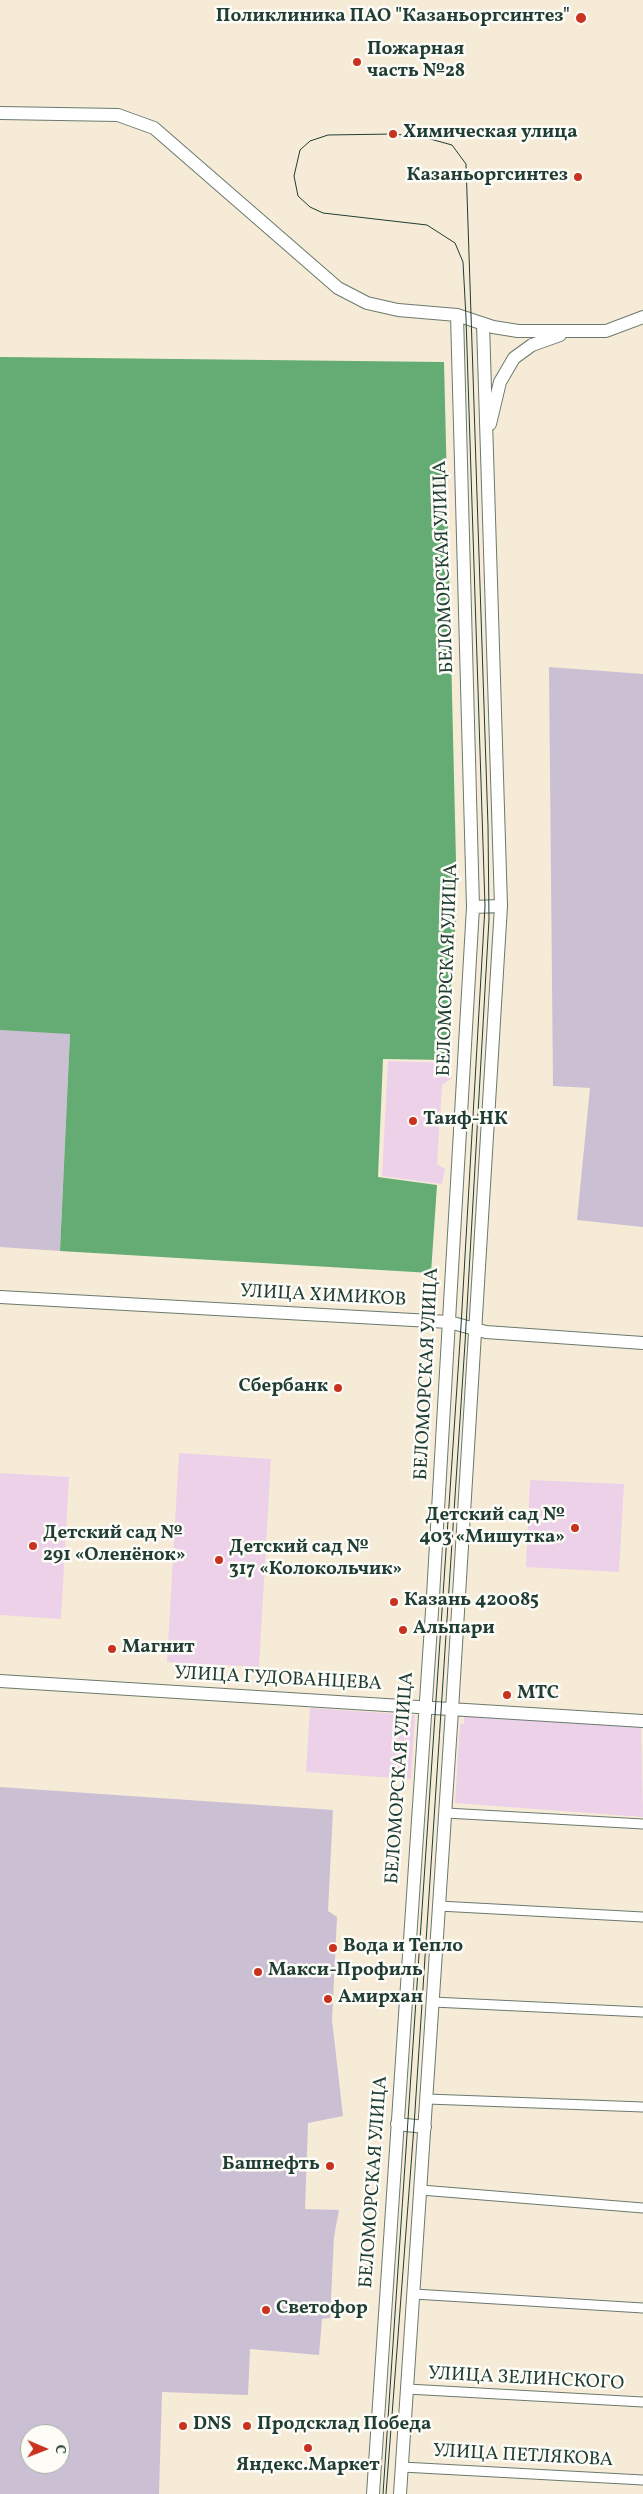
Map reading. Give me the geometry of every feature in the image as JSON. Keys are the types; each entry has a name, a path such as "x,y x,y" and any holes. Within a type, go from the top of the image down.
{"main road":[{"path":"0,113 118,116 154,128 338,288 367,303 398,310 457,315 483,324 518,331 606,331 643,317"},
{"name":"БЕЛОМОРСКАЯ УЛИЦА","path":"373,2494 425,1707 473,906 457,315"},
{"path":"400,2494 446,1813 501,906 483,324"},
{"path":"486,444 498,390 514,358 532,346 575,331"},
{"path":"473,906 501,906"},
{"name":"УЛИЦА ХИМИКОВ","path":"0,1297 449,1322 475,1331 643,1343"},
{"name":"УЛИЦА ГУДОВАНЦЕВА","path":"0,1681 643,1721"},
{"path":"397,2124 425,2127"}],"street":[{"path":"446,1813 643,1824"},
{"path":"439,1906 643,1917"},
{"path":"433,2002 643,2012"},
{"path":"427,2098 643,2107"},
{"path":"421,2190 643,2208"},
{"path":"414,2294 643,2308"},
{"name":"УЛИЦА ЗЕЛИНСКОГО","path":"408,2389 643,2402"},
{"name":"УЛИЦА ПЕТЛЯКОВА","path":"402,2467 643,2480"}],"shaded area":[{"path":"549,667 643,674 643,1227 577,1220 590,1088 553,1086"},
{"path":"0,1030 70,1033 60,1251 0,1247"},
{"path":"388,1061 447,1063 452,1078 442,1085 437,1164 445,1169 442,1184 382,1176"},
{"name":"Детский сад № 317 «Колокольчик»","path":"179,1453 271,1459 259,1667 167,1662"},
{"name":"Детский сад № 291 «Оленёнок»","path":"0,1473 69,1477 61,1619 0,1615"},
{"name":"Детский сад № 403 «Мишутка»","path":"530,1480 624,1484 619,1572 526,1567"},
{"path":"310,1708 415,1715 411,1779 306,1772"},
{"path":"464,1716 641,1727 643,1817 455,1803 460,1724 464,1724"},
{"path":"0,1787 333,1810 328,1911 337,1917 332,2020 343,2116 308,2123 305,2209 339,2210 334,2237 330,2318 322,2319 319,2355 250,2349 248,2395 162,2392 159,2494 0,2494"}],"green space":[{"path":"0,357 444,362 457,902 446,1060 383,1059 378,1177 437,1185 431,1273 60,1251 70,1034 0,1030"}],"tram line":[{"path":"383,2494 461,1326 485,906 466,318 463,262 455,243 427,225 323,213 310,207 298,196 294,176 300,150 310,141 328,135 393,134 423,137 452,145 466,164 488,826 489,919 465,1343 414,2126 386,2494"}],"place":[{"name":"Поликлиника ПАО \"Казаньоргсинтез\"","path":"581,18"},
{"name":"Пожарная часть №28","path":"357,62"},
{"name":"Химическая улица","path":"393,134"},
{"name":"Казаньоргсинтез","path":"578,177"},
{"name":"Таиф-НК","path":"413,1121"},
{"name":"Сбербанк","path":"338,1388"},
{"name":"Детский сад № 403 «Мишутка»","path":"575,1528"},
{"name":"Детский сад № 291 «Оленёнок»","path":"33,1546"},
{"name":"Детский сад № 317 «Колокольчик»","path":"219,1560"},
{"name":"Казань 420085","path":"394,1602"},
{"name":"Альпари","path":"403,1630"},
{"name":"Магнит","path":"112,1649"},
{"name":"МТС","path":"507,1695"},
{"name":"Вода и Тепло","path":"333,1948"},
{"name":"Макси-Профиль","path":"258,1972"},
{"name":"Амирхан","path":"328,1999"},
{"name":"Башнефть","path":"330,2166"},
{"name":"Светофор","path":"266,2310"},
{"name":"DNS","path":"183,2426"},
{"name":"Продсклад Победа","path":"247,2426"},
{"name":"Яндекс.Маркет","path":"308,2448"}]}
